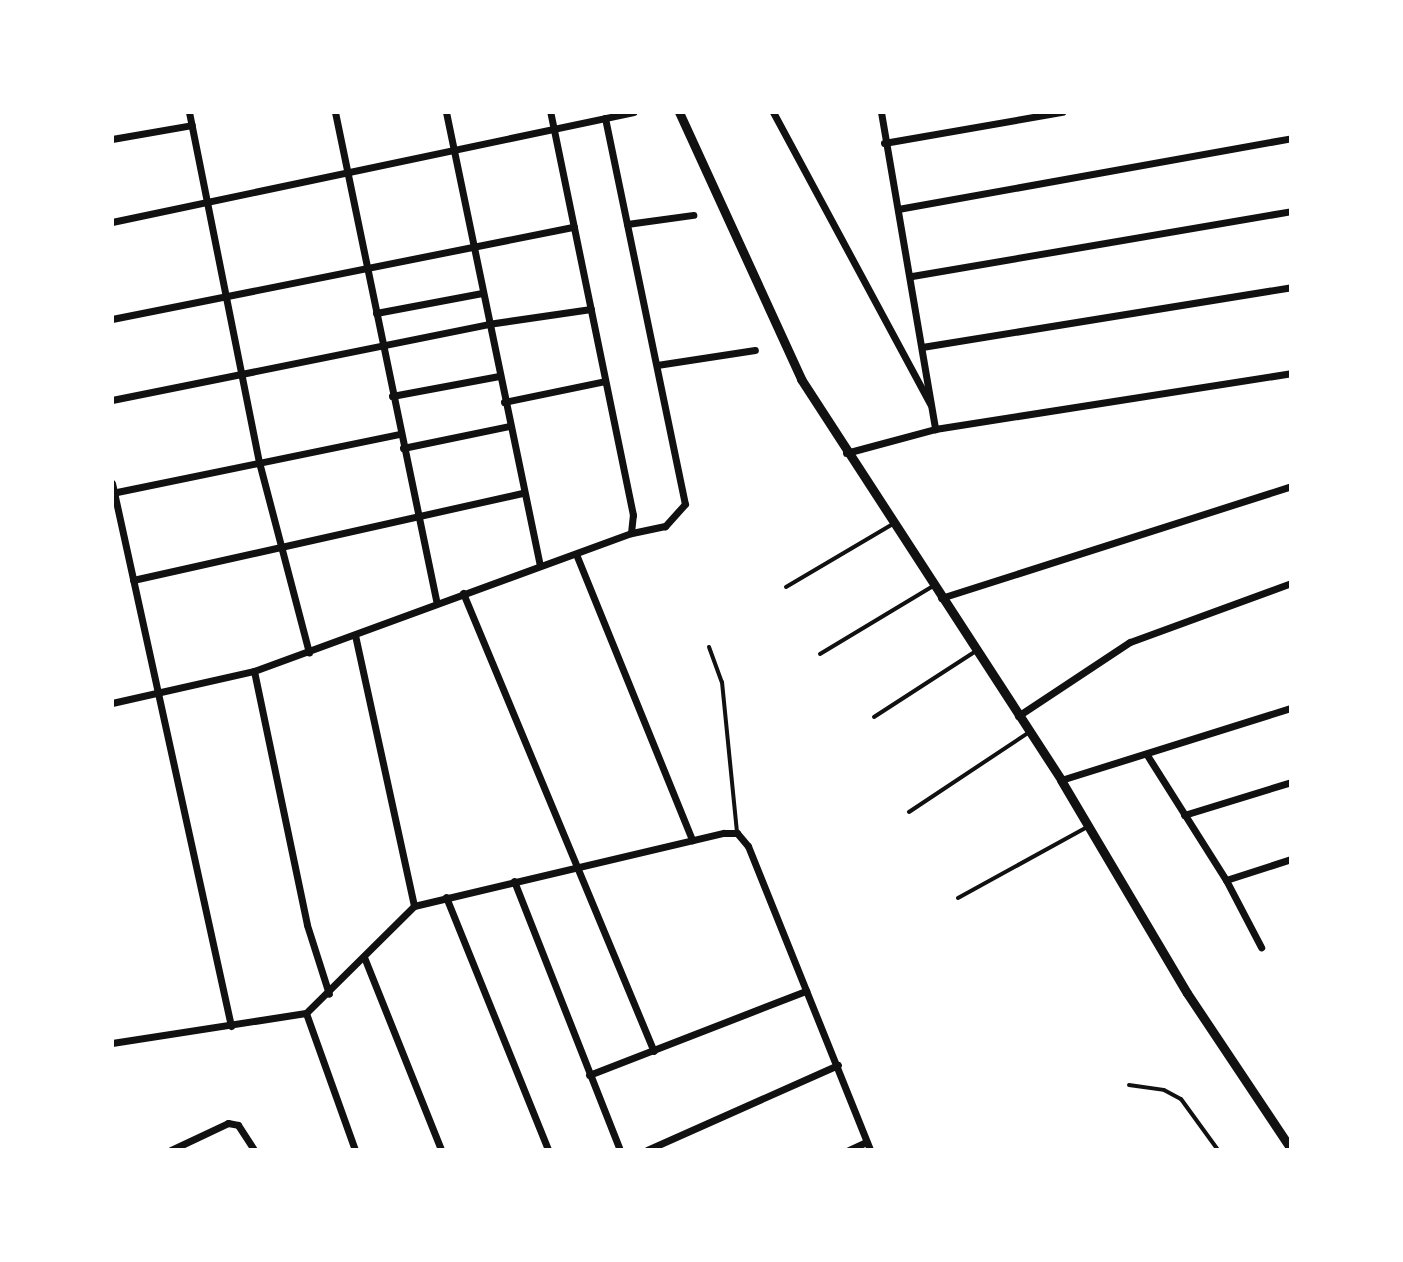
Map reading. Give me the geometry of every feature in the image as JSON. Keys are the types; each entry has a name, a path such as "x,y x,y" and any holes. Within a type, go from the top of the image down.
{"street":[{"path":"189,112 210,203 259,462 309,653"},
{"path":"335,112 436,601"},
{"path":"446,112 540,565"},
{"path":"550,112 633,515 631,533"},
{"path":"112,222 210,203 454,147 634,112"},
{"path":"679,112 755,288 846,453 1061,780 1187,993 1291,1149"},
{"path":"773,112 930,404"},
{"path":"881,112 884,143 912,276 935,429"},
{"path":"884,143 1062,112"},
{"path":"112,703 254,671 309,653 436,601 631,533 665,526 685,504 605,118"},
{"path":"112,139 192,125"},
{"path":"898,209 1291,138"},
{"path":"912,276 1291,211"},
{"path":"627,224 693,215"},
{"path":"112,319 574,227"},
{"path":"922,347 1291,287"},
{"path":"376,313 482,293"},
{"path":"112,400 488,324 591,309"},
{"path":"657,365 755,350"},
{"path":"846,453 935,429 1291,373"},
{"path":"392,396 499,376"},
{"path":"504,402 605,381"},
{"path":"403,448 509,426"},
{"path":"113,493 400,434"},
{"path":"112,483 231,1026"},
{"path":"941,598 1291,486"},
{"path":"133,580 523,493"},
{"path":"576,554 692,840"},
{"path":"1018,716 1130,642 1291,583"},
{"path":"463,593 574,867 654,1051"},
{"path":"355,635 414,906"},
{"path":"254,671 307,925 329,994"},
{"path":"1061,780 1291,708"},
{"path":"1147,755 1226,880 1261,947"},
{"path":"1184,815 1291,782"},
{"path":"112,1043 306,1013 329,994 414,906 692,840 737,833 748,846 868,1146 849,1150"},
{"path":"1226,880 1291,859"},
{"path":"514,881 620,1150"},
{"path":"446,897 548,1150"},
{"path":"364,957 441,1150"},
{"path":"589,1075 806,991"},
{"path":"306,1013 355,1150"},
{"path":"647,1150 838,1065"},
{"path":"171,1150 228,1123 238,1125 254,1150"}],"lane":[{"path":"786,587 893,524"},
{"path":"820,654 933,586"},
{"path":"709,647 722,682 724,742 737,796 737,833"},
{"path":"874,717 976,651"},
{"path":"909,812 1028,733"},
{"path":"958,898 1089,826"},
{"path":"1129,1085 1164,1090 1181,1099 1218,1150"}]}
